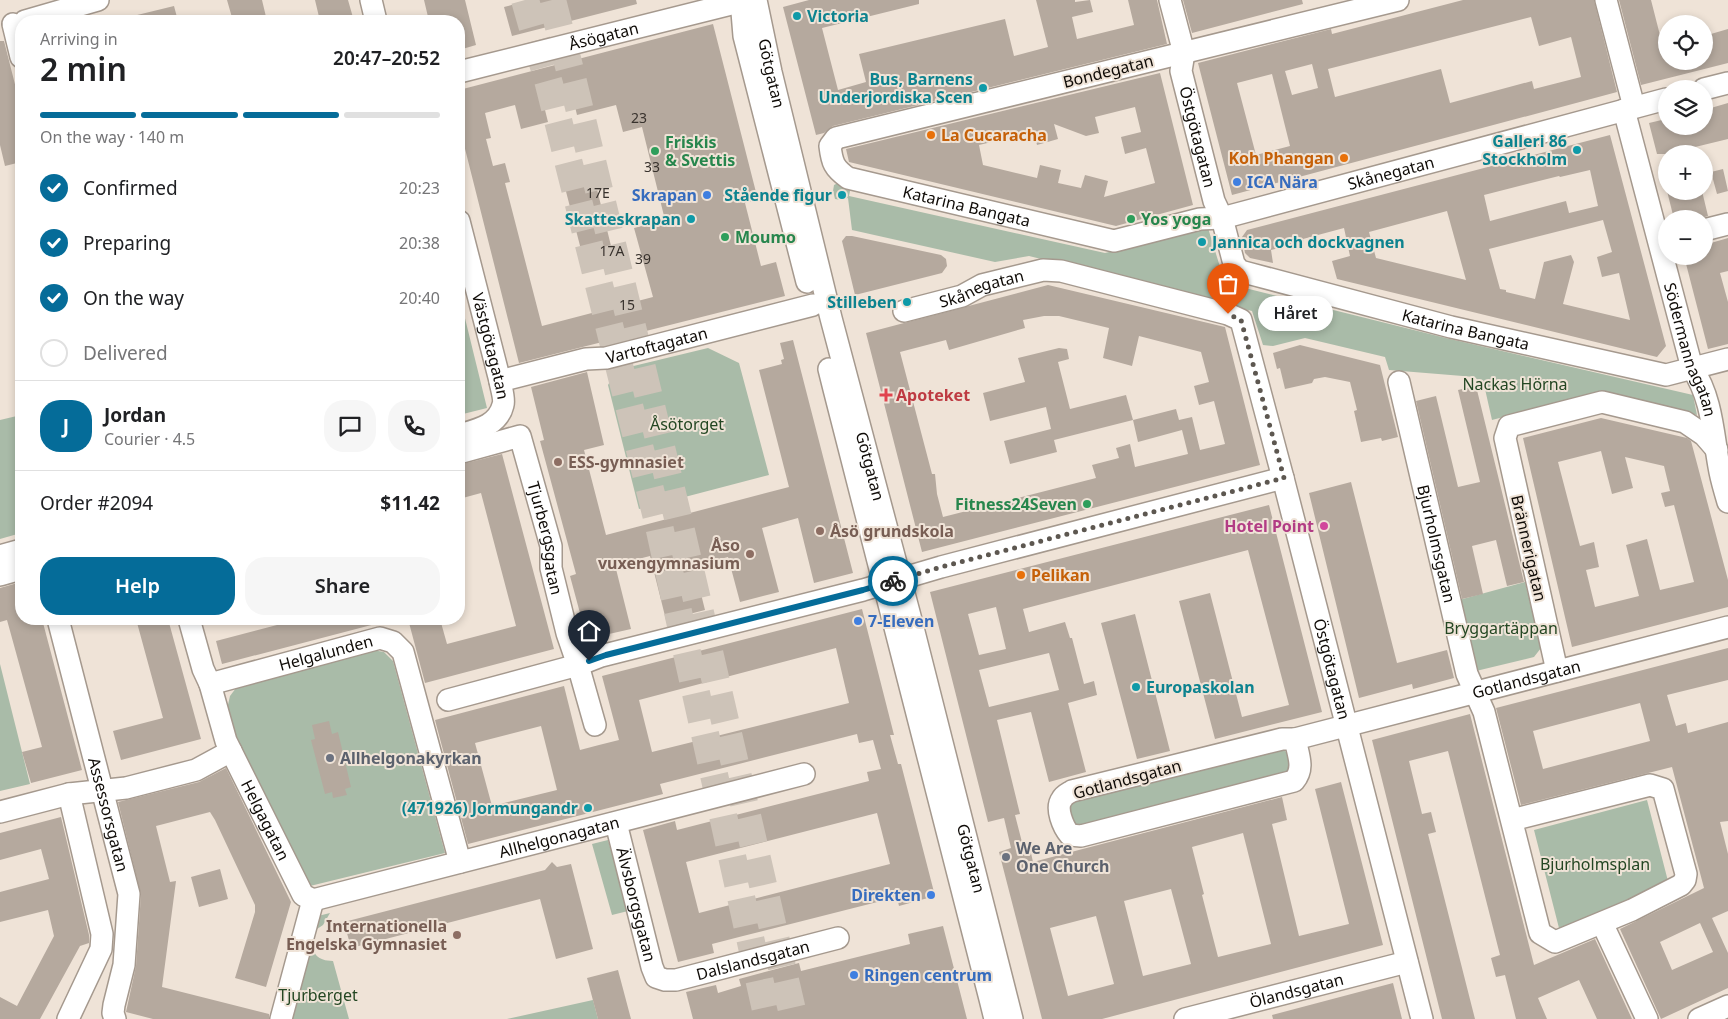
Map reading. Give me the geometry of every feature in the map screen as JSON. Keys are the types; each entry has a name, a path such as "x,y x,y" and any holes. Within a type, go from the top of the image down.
{"street":[{"path":"48,15 98,0"},
{"path":"371,0 375,15"},
{"name":"Åsögatan","path":"465,70 746,0"},
{"name":"Götgatan","path":"746,0 746,44 813,305 1012,1019"},
{"name":"Götgatan","path":"746,0 771,72 831,318 891,582 995,1019"},
{"name":"Östgötagatan","path":"1170,0 1184,53 1181,72 1214,201 1222,218 1234,264 1240,271"},
{"name":"Bondegatan","path":"831,154 830,146 836,138 1398,0"},
{"name":"Södermannagatan","path":"1606,0 1629,109 1658,225"},
{"path":"1713,87 1728,83"},
{"name":"Skånegatan","path":"1114,241 1200,219 1222,218 1658,101"},
{"name":"Katarina Bangata","path":"831,154 837,170 848,178 1114,241"},
{"path":"1713,228 1728,224"},
{"name":"Västgötagatan","path":"465,244 500,381 504,404 495,419 483,428 465,433"},
{"name":"Södermannagatan","path":"1668,265 1692,368 1701,382 1721,454 1720,471 1728,502"},
{"name":"Skånegatan","path":"904,312 962,296 982,285 1043,270 1061,271 1228,314 1241,320"},
{"name":"Katarina Bangata","path":"1240,271 1451,326 1660,374 1666,375 1728,359"},
{"name":"Vartoftagatan","path":"500,381 586,359 606,358 813,305"},
{"name":"Östgötagatan","path":"1241,320 1284,478 1422,1019"},
{"name":"Bjurholmsgatan","path":"1399,382 1467,674 1484,712 1512,820"},
{"name":"Brännerigatan","path":"1557,671 1504,438 1509,426 1602,402 1685,422 1704,435 1721,454"},
{"name":"Tjurbergsgatan","path":"465,451 520,436 551,546 551,568 569,642 578,665 594,726"},
{"path":"448,700 578,665 606,655 1284,478"},
{"path":"0,556 15,552"},
{"path":"0,575 15,571"},
{"name":"Assessorsgatan","path":"60,625 104,790 129,894 124,965 114,1016"},
{"name":"Helgagatan","path":"191,625 230,751 303,895 313,900"},
{"name":"Gotlandsgatan","path":"1295,739 1301,767 1294,781 1081,836 1070,835 1064,828 1059,806 1062,797 1072,791 1282,739 1295,739 1348,726 1728,627"},
{"name":"Helgalunden","path":"210,684 380,638 393,642 403,652 460,862"},
{"path":"0,812 69,794 126,788 196,770 230,751"},
{"name":"Allhelgonagatan","path":"313,900 804,774"},
{"path":"1650,785 1663,789 1686,874 1685,880 1681,885 1602,923 1555,942 1540,934 1512,820 1650,785"},
{"name":"Assessorsgatan","path":"68,1019 101,949 102,934 69,794"},
{"name":"Älvsborgsgatan","path":"616,823 652,968 656,977 665,980"},
{"path":"281,1019 313,900"},
{"path":"1602,923 1647,1019"},
{"name":"Dalslandsgatan","path":"665,980 676,980 838,938"},
{"name":"Ölandsgatan","path":"1185,1019 1407,962"},
{"path":"1699,1019 1728,1006"}],"green space":[{"name":"Nackas Hörna","path":"840,182 848,185 849,196 1105,253 1208,228 1225,283 1450,339 1693,395 1697,415 1598,392 1492,420 1485,389 1475,377 1389,370 1385,357 1305,338 1273,346 1263,345 1252,311 1029,256 995,262 852,230 848,198 835,199 833,191 834,185"},
{"path":"465,318 487,408 465,414"},
{"name":"Åsötorget","path":"708,348 739,363 769,475 639,509 608,385 617,370"},
{"path":"15,416 15,535 0,539 0,420"},
{"name":"Bryggartäppan","path":"1525,582 1541,648 1534,657 1476,671 1459,600"},
{"path":"367,649 384,652 393,661 445,853 310,886 242,761 227,709 230,696 236,688 249,681"},
{"path":"0,664 30,784 0,791"},
{"path":"1275,747 1287,752 1292,771 1086,830 1073,826 1070,806 1078,796"},
{"name":"Bjurholmsplan","path":"1647,800 1669,885 1560,932 1534,830"},
{"path":"608,840 628,911 612,915 592,844"},
{"name":"Tjurberget","path":"330,913 323,925 314,931 313,948 314,952 321,959 333,961 349,1019 285,1019 314,917"},
{"path":"593,1000 598,1019 507,1019"}],"building":[{"path":"227,0 262,0 266,15 231,15"},
{"path":"315,0 348,0 352,15 319,15"},
{"path":"424,0 465,0 476,45 465,48 465,15 428,15"},
{"path":"530,0 636,0 637,4 512,36 504,7"},
{"path":"809,0 919,0 919,4 822,28 838,90 866,82 859,54 1005,19 1014,56 1048,47 1036,0 1075,0 1075,2 1090,0 1093,12 1072,17 1077,39 1134,25 1128,0 1157,0 1167,44 833,126 824,133 816,135 783,7"},
{"path":"1183,0 1302,0 1303,4 1192,33"},
{"path":"1463,0 1594,0 1617,92 1232,195 1198,63 1331,29 1332,34","holes":["1531,17 1539,46 1571,37 1581,77 1534,89 1532,81 1450,103 1441,69 1335,97 1328,69","1312,64 1318,88 1292,95 1285,71","1272,74 1290,146 1256,155 1237,83"]},
{"path":"1619,0 1651,0 1658,27 1658,70 1700,70 1641,85"},
{"path":"174,6 176,15 137,15"},
{"path":"713,24 758,200 745,203 761,266 776,262 785,296 519,363 465,149 465,88","holes":["571,90 577,115 616,105 623,132 642,127 665,220 634,228 653,297 542,326 505,183 510,182 505,163 493,166 486,139 491,138 485,113 515,105 521,129 548,122 542,98"]},
{"path":"1728,29 1728,63 1713,67 1713,33"},
{"path":"0,41 4,41 15,84 15,164 5,166 0,145"},
{"path":"1160,73 1193,205 1116,226 849,162 846,149","holes":["1135,107 1141,132 1121,137 1125,154 1146,148 1155,183 1104,197 1108,181 1085,175 1081,188 1058,183 1061,170 1040,165 1037,178 983,165 979,145 1034,132 1037,145 1058,139 1054,124 1086,136 1099,133 1095,117"]},
{"path":"1728,103 1728,139 1703,145 1658,145 1657,154 1649,123 1658,121 1658,135 1713,135 1713,107"},
{"path":"1610,135 1666,346 1657,357 1337,279 1332,261 1350,256 1344,228 1303,239 1304,242 1271,250 1273,263 1250,258 1245,253 1242,237 1247,230","holes":["1590,170 1598,206 1569,213 1566,201 1490,221 1484,195","1447,211 1466,280 1376,258 1369,232","1603,220 1612,252 1597,257 1602,277 1619,273 1630,320 1563,304 1574,262 1571,255 1544,262 1535,299 1500,289 1489,249"]},
{"path":"592,169 615,262 586,269 562,176"},
{"path":"1723,169 1728,191 1717,194 1713,172"},
{"path":"1669,200 1704,200 1707,210 1672,210"},
{"path":"846,236 941,255 946,259 947,266 942,273 855,295 842,241"},
{"path":"1728,238 1728,271 1720,273 1728,302 1728,344 1708,349 1686,265 1713,265 1713,242"},
{"path":"1048,285 1225,327 1260,465 922,552 866,333","holes":["1044,316 1059,316 1109,328 1103,358 1132,366 1139,336 1201,352 1209,382 1194,386 1199,405 1214,401 1225,444 1200,450 1192,417 1179,420 1176,409 1133,420 1138,442 1182,430 1188,454 1135,467 1130,444 1116,448 1119,458 1092,465 1096,478 943,517 937,494 935,474 932,474 900,352 946,340 949,350 1025,328 1023,320"]},
{"path":"793,340 853,573 814,583 798,518 762,528 779,592 740,602 728,557 694,566 705,610 666,620 650,556 615,565 631,629 587,639 570,576 576,574 540,441 544,440 531,387 587,372 604,445 584,450 606,535 789,487 759,370 782,364 781,360 784,359 780,343"},
{"path":"1300,345 1380,365 1398,437 1382,441 1381,438 1361,442 1354,411 1357,410 1350,382 1325,377 1314,379 1312,383 1285,389 1280,368 1277,369 1273,353"},
{"path":"1059,348 1067,349 1069,359 1058,362 1070,409 1126,395 1133,420 1054,440 1057,452 1010,464 1004,441 1051,429 1046,407 990,421 983,393 1025,382 1018,358"},
{"path":"1476,386 1524,582 1507,586 1496,540 1472,546 1483,594 1462,599 1416,401 1436,396 1458,487 1480,482 1458,390"},
{"path":"1601,418 1687,438 1691,441 1728,580 1728,607 1572,647 1523,438","holes":["1601,451 1612,494 1633,488 1625,457 1664,466 1670,491 1661,493 1665,507 1674,505 1694,582 1660,590 1647,539 1626,545 1639,596 1595,607 1586,570 1599,567 1594,542 1580,546 1558,462"]},
{"path":"502,454 554,649 425,683 410,625 442,625 447,644 516,626 481,493 465,497 465,463"},
{"path":"1351,482 1397,663 1447,650 1454,678 1413,689 1412,684 1359,698 1309,493"},
{"path":"1269,505 1322,712 1215,739 1179,601 1210,593 1242,717 1289,705 1248,550 1023,609 1029,632 1065,622 1070,638 1072,638 1084,684 1094,681 1097,695 1068,703 1086,772 1049,782 1031,712 997,720 1020,814 1015,815 1023,846 1029,844 1033,862 1282,797 1287,820 1272,824 1299,936 1349,924 1315,789 1341,782 1383,945 1102,1019 1042,1019 999,852 1011,848 1004,818 988,822 930,592","holes":["996,607 1006,649 979,655 968,614","1049,653 1059,690 989,707 979,670","1243,833 1271,944 1218,957 1192,847","1171,889 1191,964 1143,976 1124,901","1096,916 1114,984 1068,996 1050,928"]},
{"path":"15,584 15,625 44,625 82,770 31,783 22,752 42,747 7,620 0,622 0,588"},
{"path":"862,609 894,735 890,735 898,764 901,764 935,896 899,906 897,897 743,936 712,944 714,953 678,962 643,830 675,821 677,830 869,781 867,772 881,769 873,740 859,743 857,734 660,784 663,794 468,844 435,720 564,686 580,750 619,740 602,676","holes":["836,648 849,703 652,752 639,700","541,726 557,790 492,806 475,743","877,813 890,864 699,913 686,862"]},
{"name":"Europaskolan","path":"1135,614 1170,751 1137,759 1101,623"},
{"path":"138,625 170,625 201,739 121,760 113,731 163,718"},
{"path":"277,625 371,625 222,664 216,641"},
{"path":"1728,648 1728,680 1667,695 1676,726 1686,723 1688,733 1728,722 1728,821 1720,822 1728,854 1728,911 1712,918 1728,953 1728,988 1661,1019 1620,929 1704,888 1672,767 1521,805 1496,708","holes":["1640,703 1650,741 1543,769 1533,731","1700,923 1713,952 1672,970 1660,942"]},
{"path":"1470,714 1534,965 1595,939 1632,1019 1597,1019 1579,980 1538,998 1547,1019 1516,1019 1505,975 1496,977 1491,958 1500,955 1448,751 1409,761 1422,814 1431,812 1436,832 1428,834 1475,1019 1442,1019 1372,740"},
{"name":"Allhelgonakyrkan","path":"329,721 332,734 338,732 351,787 345,789 347,795 333,798 332,792 325,794 311,740 315,739 312,725"},
{"path":"226,768 291,902 266,987 235,978 255,912 255,905 215,820 210,812 156,826 170,882 176,881 162,987 269,1014 269,1019 153,1019 126,1012 136,966 141,895 118,802 199,782"},
{"path":"61,817 89,935 89,943 80,946 40,1019 0,1019 0,997 17,1006 54,936 48,910 0,922 0,892 49,879 41,849 0,860 0,833"},
{"path":"552,862 557,867 571,864 593,949 556,959 540,899 351,948 344,922 545,870"},
{"path":"220,869 228,899 199,907 191,877"},
{"name":"Ringen centrum","path":"943,926 967,1019 693,1019 686,992 716,985 718,993 741,986 739,979 799,963 801,971 910,944 908,934"},
{"path":"618,970 631,1019 598,1019 587,978"},
{"path":"1393,983 1402,1019 1273,1019 1272,1015"}],"tunnel":[{"path":"525,0 549,84 659,526 768,1019"},
{"path":"552,0 679,522 794,1019"}],"way so far":[{"path":"893,581 1284,478 1241,320 1228,314"}],"place":[{"name":"Victoria","path":"797,16"},
{"name":"Bus, Barnens Underjordiska Scen","path":"983,88"},
{"name":"La Cucaracha","path":"931,135"},
{"name":"Galleri 86 Stockholm","path":"1577,150"},
{"name":"Friskis & Svettis","path":"655,151"},
{"name":"Koh Phangan","path":"1344,158"},
{"name":"ICA Nära","path":"1237,182"},
{"name":"Skrapan","path":"707,195"},
{"name":"Stående figur","path":"842,195"},
{"name":"Skatteskrapan","path":"691,219"},
{"name":"Yos yoga","path":"1131,219"},
{"name":"Moumo","path":"725,237"},
{"name":"Jannica och dockvagnen","path":"1202,242"},
{"name":"Stilleben","path":"907,302"},
{"name":"Håret","path":"1228,314"},
{"name":"Apoteket","path":"886,395"},
{"name":"ESS-gymnasiet","path":"558,462"},
{"name":"Fitness24Seven","path":"1087,504"},
{"name":"Hotel Point","path":"1324,526"},
{"name":"Åsö grundskola","path":"820,531"},
{"name":"Åso vuxengymnasium","path":"750,554"},
{"name":"Pelikan","path":"1021,575"},
{"name":"7-Eleven","path":"858,621"},
{"name":"Europaskolan","path":"1136,687"},
{"name":"Allhelgonakyrkan","path":"330,758"},
{"name":"(471926) Jormungandr","path":"588,808"},
{"name":"We Are One Church","path":"1006,857"},
{"name":"Direkten","path":"931,895"},
{"name":"Internationella Engelska Gymnasiet","path":"457,935"},
{"name":"Ringen centrum","path":"854,975"}],"route":[{"path":"589,661 601,656 893,581"}]}
